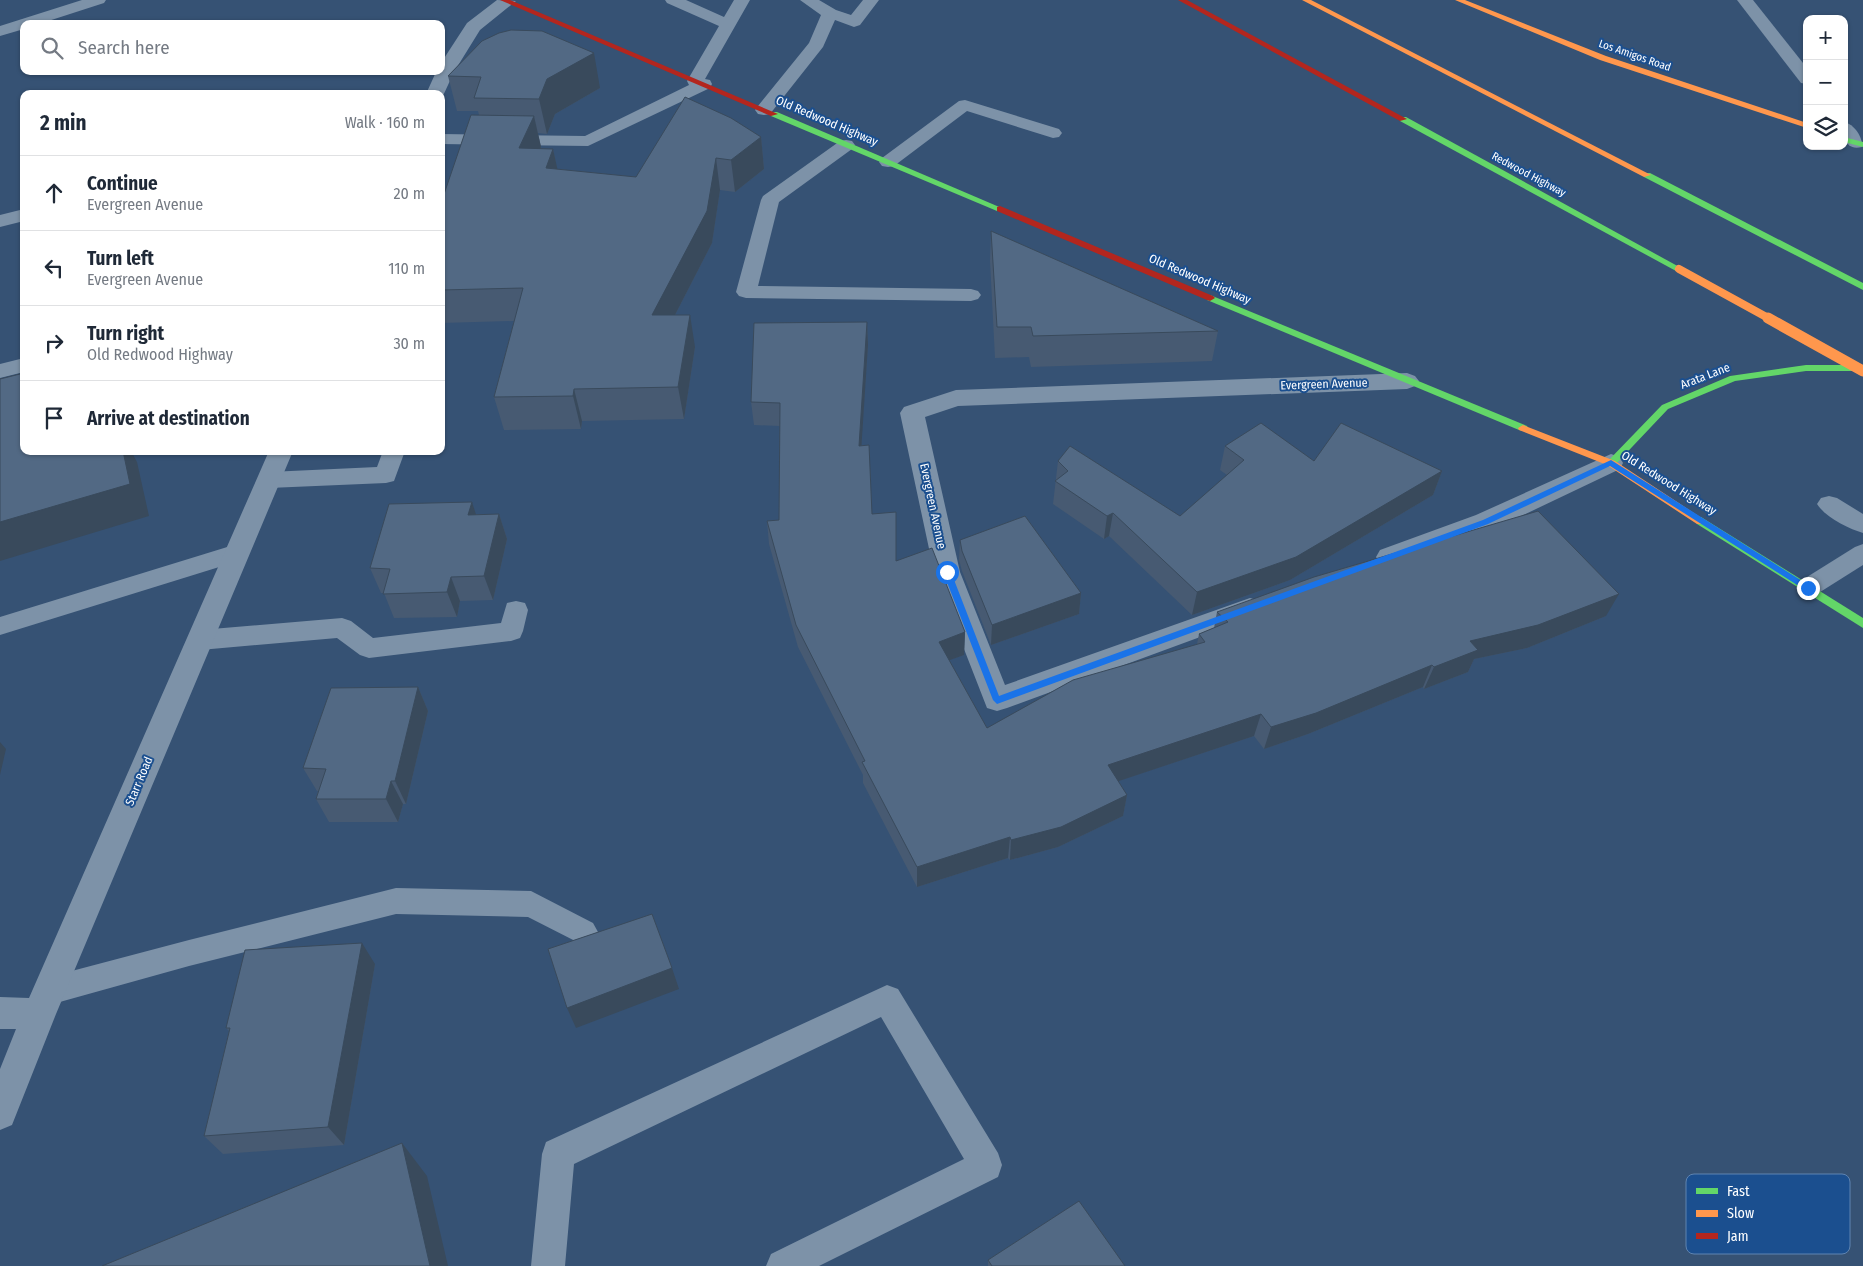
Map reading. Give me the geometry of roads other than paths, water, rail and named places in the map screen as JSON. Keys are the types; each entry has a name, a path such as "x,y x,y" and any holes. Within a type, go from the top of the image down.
{"main road":[{"name":"Redwood Highway","path":"1182,0 1863,369"},
{"path":"1306,0 1860,285"},
{"name":"Los Amigos Road","path":"1459,0 1603,58 1803,125"},
{"name":"Old Redwood Highway","path":"505,1 1407,381 1611,463 1863,624"},
{"name":"Arata Lane","path":"1611,463 1665,407 1733,378 1806,368 1863,369"}],"street":[{"path":"445,72 473,27 505,1"},
{"path":"437,90 444,75"},
{"name":"Evergreen Avenue","path":"1273,600 997,700 947,572 912,413 956,398 1407,381"},
{"name":"Starr Road","path":"0,1113 44,1002 279,455"},
{"path":"1366,566 1486,522 1611,463"},
{"path":"0,1013 44,1002"}],"lane":[{"path":"35,20 98,0"},
{"path":"672,0 728,24"},
{"path":"445,139 588,141 699,83 742,0"},
{"path":"808,0 830,13 854,22 871,0"},
{"path":"1745,0 1803,74"},
{"path":"764,110 817,44 830,13"},
{"path":"0,31 20,25"},
{"path":"888,162 966,105 1053,132"},
{"path":"846,144 770,200 746,292 970,295"},
{"path":"0,221 20,216"},
{"path":"0,371 20,365"},
{"path":"269,480 386,475 393,455"},
{"path":"1829,504 1863,525"},
{"path":"0,626 237,553"},
{"path":"1808,588 1863,553"},
{"path":"200,640 342,628 369,648 511,631 516,610"},
{"path":"44,1002 189,953 396,901 531,904 583,932"},
{"path":"548,1266 558,1154 887,999 986,1165 783,1266"}]}
